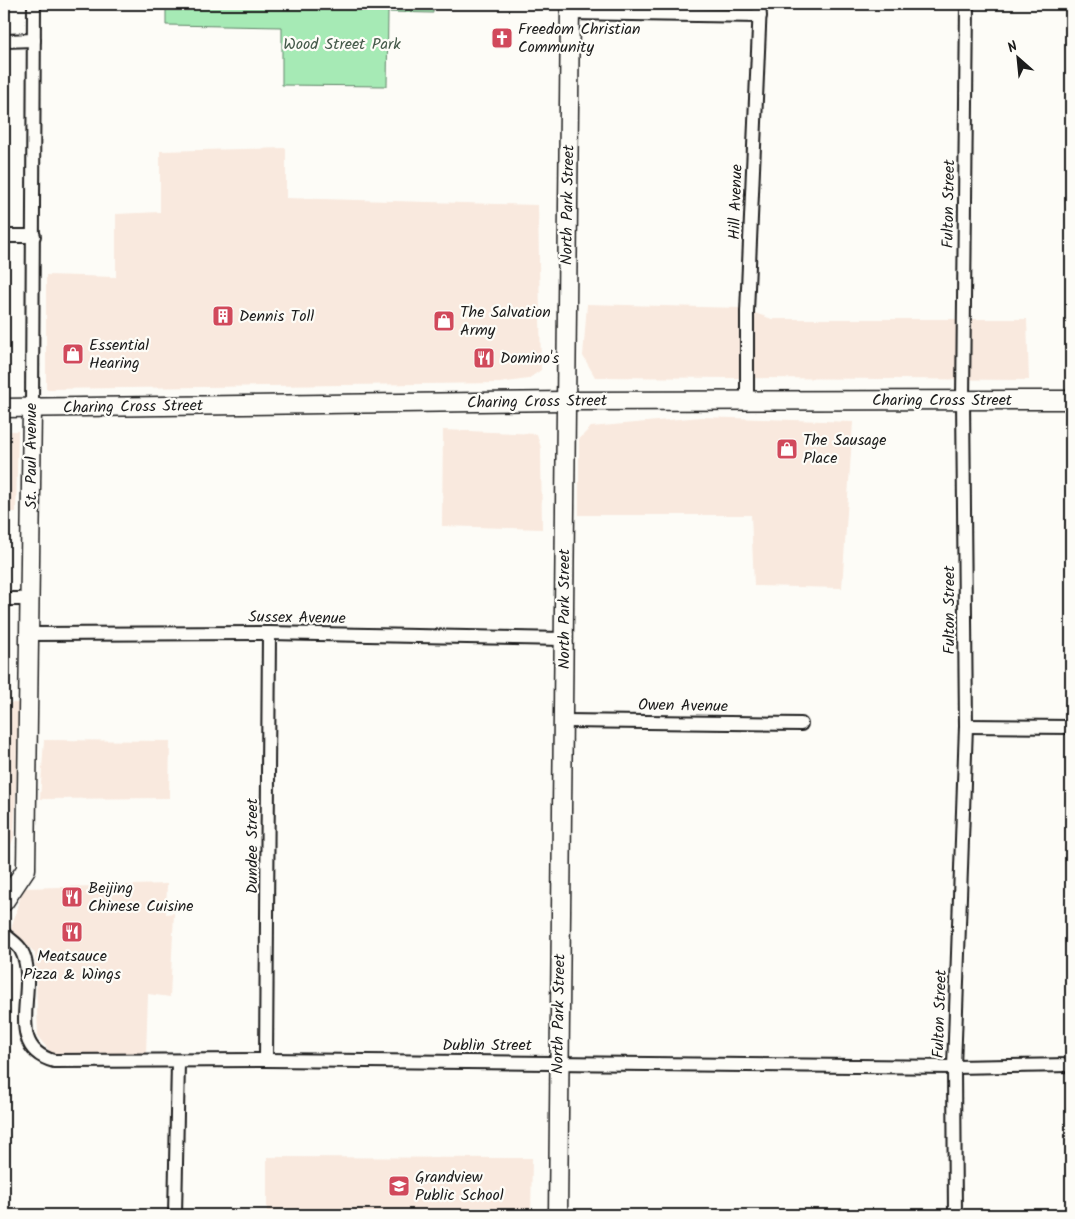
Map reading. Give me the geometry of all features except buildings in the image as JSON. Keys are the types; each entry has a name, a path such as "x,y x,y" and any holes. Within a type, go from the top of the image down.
{"main road":[{"name":"North Park Street","path":"558,1215 558,1062 564,721 564,401 570,161 569,8"},
{"name":"Charing Cross Street","path":"4,408 564,401 1071,400"},
{"name":"St. Paul Avenue","path":"4,902 26,869 32,408"}],"street":[{"name":"St. Paul Avenue","path":"32,408 34,4"},
{"name":"Fulton Street","path":"955,1215 954,1067 966,726 963,400 967,4"},
{"path":"569,8 760,10"},
{"name":"Hill Avenue","path":"747,401 748,312 760,10"},
{"path":"4,41 34,40"},
{"path":"4,236 34,236"},
{"path":"4,599 29,599"},
{"name":"Sussex Avenue","path":"30,634 269,633 563,639"},
{"name":"Dundee Street","path":"266,1060 269,633"},
{"name":"Owen Avenue","path":"564,721 801,724"},
{"path":"966,726 1071,727"},
{"name":"Dublin Street","path":"4,934 20,948 27,968 25,1030 29,1044 40,1057 54,1061 178,1062 266,1060 954,1067 1071,1065"},
{"path":"175,1215 178,1062"}],"shaded area":[{"path":"286,148 286,198 538,205 541,370 528,379 500,383 46,389 46,275 116,277 116,214 160,212 160,151"},
{"path":"587,304 740,308 772,319 1027,319 1029,380 595,377 583,356"},
{"path":"701,417 853,422 842,588 754,586 751,515 579,515 579,439 591,427"},
{"path":"443,430 537,434 541,448 542,529 442,526"},
{"path":"4,431 18,431 16,512 4,512"},
{"path":"4,703 20,703 14,837 4,863"},
{"path":"44,740 170,741 169,798 40,799"},
{"path":"167,884 166,914 174,913 170,997 148,994 146,1055 52,1054 38,1037 35,953 11,929 23,888"},
{"name":"Grandview Public School","path":"267,1157 532,1158 531,1215 267,1215"}],"green space":[{"name":"Wood Street Park","path":"166,4 433,4 433,13 388,12 387,86 282,85 282,27 166,25"}],"place":[{"name":"Freedom Christian Community","path":"502,38"},
{"name":"Dennis Toll","path":"223,316"},
{"name":"The Salvation Army","path":"444,321"},
{"name":"Essential Hearing","path":"73,354"},
{"name":"Domino's","path":"484,358"},
{"name":"The Sausage Place","path":"787,449"},
{"name":"Beijing Chinese Cuisine","path":"72,897"},
{"name":"Meatsauce Pizza & Wings","path":"72,932"},
{"name":"Grandview Public School","path":"399,1186"}]}
